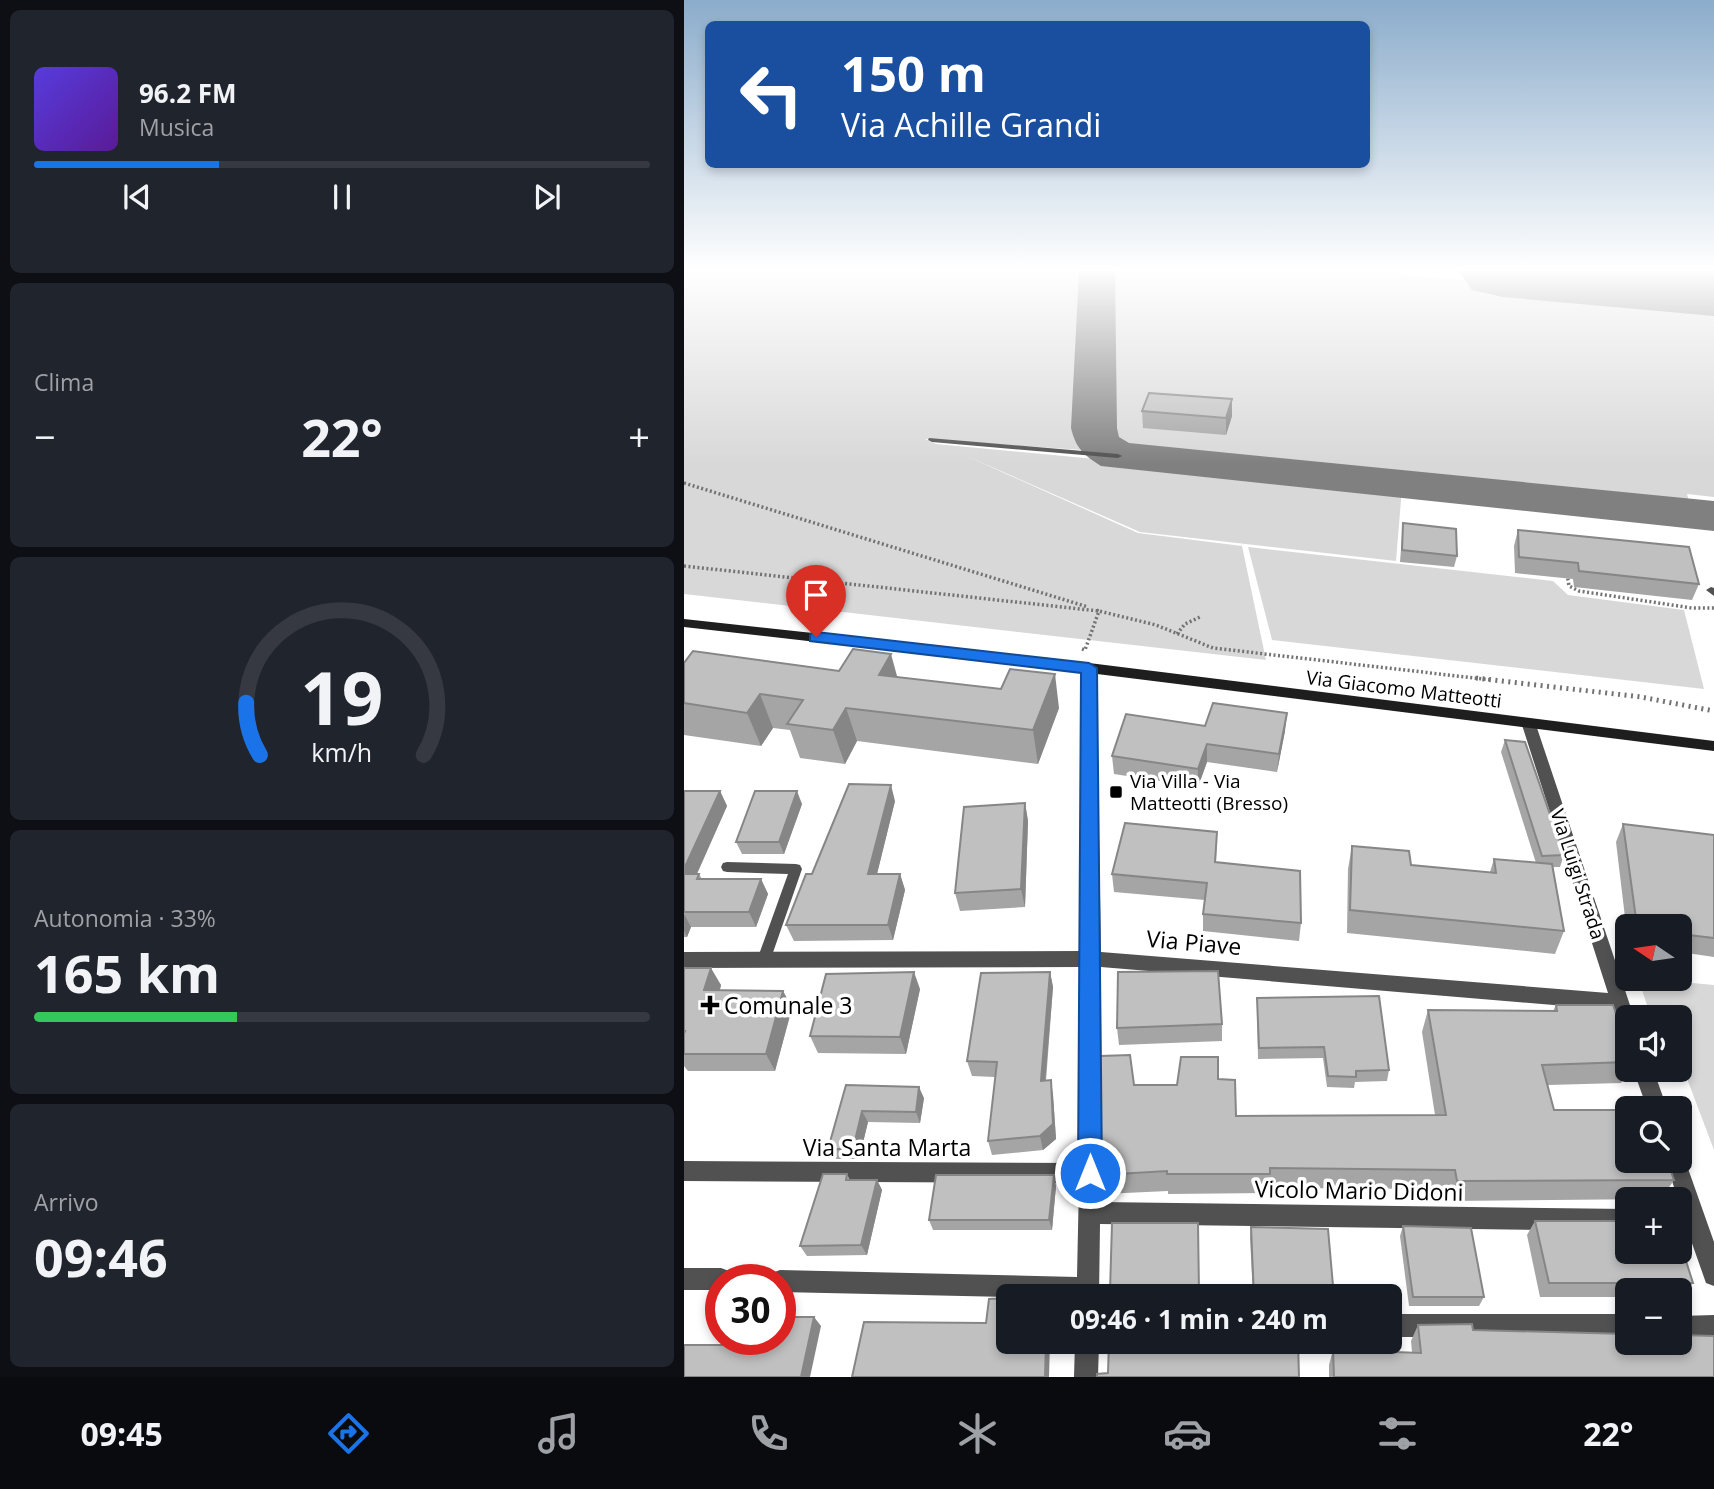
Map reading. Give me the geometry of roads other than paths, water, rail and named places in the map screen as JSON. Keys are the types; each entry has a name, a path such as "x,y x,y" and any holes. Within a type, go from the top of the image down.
{"street":[{"name":"Via Giacomo Matteotti","path":"684,622 1089,668 1714,746"},
{"path":"1088,1284 1092,958 1089,668"},
{"name":"Via Luigi Strada","path":"1529,724 1621,1005"},
{"name":"Via Piave","path":"684,961 1092,958 1620,1002"},
{"name":"Via Santa Marta","path":"684,1171 1090,1173"},
{"name":"Vicolo Mario Didoni","path":"1089,1213 1615,1220"},
{"path":"1692,1229 1714,1275"},
{"path":"684,1279 705,1279"},
{"path":"796,1282 996,1289"},
{"path":"1402,1325 1615,1326"},
{"path":"1692,1327 1714,1327"},
{"path":"1086,1377 1087,1354"}],"lane":[{"path":"932,440 1118,456"},
{"path":"727,867 796,869 763,960"}],"place":[{"name":"Via Villa - Via Matteotti (Bresso)","path":"1116,792"},
{"name":"Comunale 3","path":"710,1005"}]}
